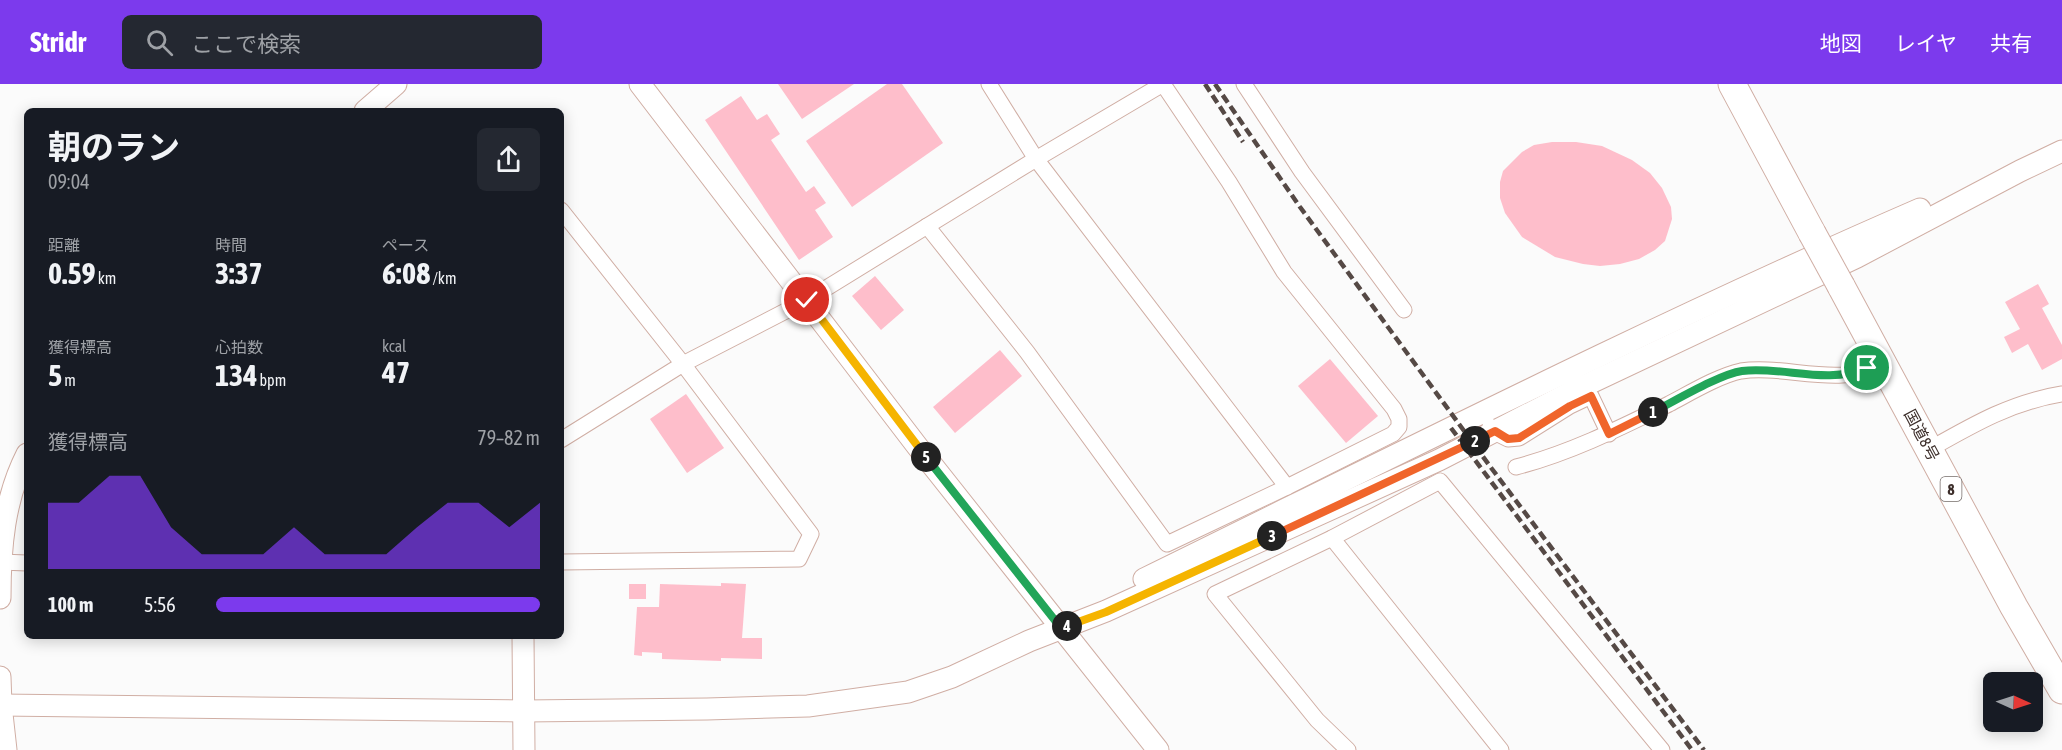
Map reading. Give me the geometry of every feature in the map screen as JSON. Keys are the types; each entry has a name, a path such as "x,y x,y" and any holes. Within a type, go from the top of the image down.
{"highway":[{"name":"国道8号","path":"1732,84 2014,607 2062,690"}],"street":[{"path":"368,108 396,84"},
{"path":"640,84 917,446 1158,750"},
{"path":"989,84 1036,159 1287,487"},
{"path":"564,438 683,364 807,300 927,226 1036,159 1163,84 1229,182 1284,272 1394,409 1399,419 1399,427 1393,434 1167,544 1027,352 927,226"},
{"path":"1244,84 1302,172 1404,310"},
{"path":"1061,628 1100,601 1480,414 1786,267 1949,197 2062,142"},
{"path":"0,705 524,711 707,709 808,706 908,692 952,677 1061,628 1106,612 1439,460 1569,393 1847,262 2062,151"},
{"path":"564,214 683,364 811,534 799,559 564,562"},
{"path":"1516,467 1547,459 1609,434 1740,371 1842,375 1853,374 1881,360"},
{"path":"1930,448 1984,417 2033,399 2062,393"},
{"path":"1480,414 1495,431 1508,439 1519,438 1570,406 1591,396 1609,434"},
{"path":"0,598 0,562 4,526 9,500 24,462"},
{"path":"1348,750 1317,720 1215,594 1332,538 1440,481 1662,750"},
{"path":"1332,538 1501,750"},
{"path":"0,562 24,563"},
{"path":"523,639 524,750"},
{"path":"0,677 0,705 6,750"}],"building":[{"path":"778,84 854,84 802,119"},
{"path":"887,84 902,84 943,143 852,207 806,141"},
{"path":"741,96 757,120 767,114 780,134 771,140 806,192 814,186 826,203 815,210 833,237 799,260 705,120"},
{"path":"1576,142 1602,146 1632,160 1650,173 1662,188 1671,207 1672,219 1665,241 1639,259 1600,266 1555,257 1522,237 1505,213 1500,198 1503,171 1522,152 1534,145"},
{"path":"875,276 904,310 881,330 852,296"},
{"path":"2038,284 2049,304 2042,308 2062,345 2062,359 2042,370 2028,344 2012,353 2004,337 2020,329 2005,302"},
{"path":"1000,350 1022,376 955,433 933,407"},
{"path":"1330,359 1378,416 1346,443 1298,386"},
{"path":"686,394 724,448 687,473 650,419"},
{"path":"721,583 746,584 742,638 762,638 762,659 721,658 721,661 662,659 662,653 642,652 642,656 634,655 637,607 659,607 660,584 721,586"},
{"path":"629,584 646,584 646,599 629,599"}],"railway":[{"path":"1205,84 1243,142"},
{"path":"1215,84 1300,207 1492,469 1704,750"},
{"path":"1451,428 1692,750"}],"route":[{"path":"807,300 917,446 1061,628 1106,612 1439,460 1495,431 1508,439 1519,438 1570,406 1591,396 1609,434 1740,371 1760,370 1829,376 1853,374 1867,368"}]}
